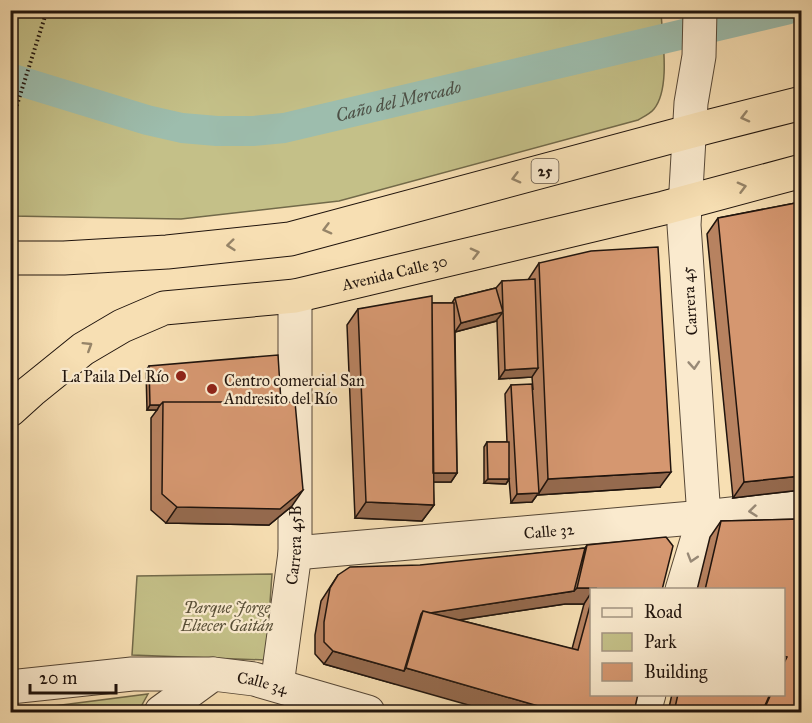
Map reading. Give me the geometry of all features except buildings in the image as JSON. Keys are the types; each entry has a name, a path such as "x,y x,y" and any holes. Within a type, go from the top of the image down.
{"highway":[{"name":"25","path":"10,258 64,258 167,252 290,239 801,103"},
{"name":"Avenida Calle 30","path":"10,410 83,349 122,327 164,308 295,296 685,202 801,171"}],"street":[{"name":"Carrera 45","path":"683,588 704,517 684,225 691,103 699,56 700,10"},
{"name":"Carrera 45B","path":"277,685 295,553 295,296"},
{"name":"Calle 32","path":"295,553 704,517 801,506"},
{"name":"Calle 34","path":"10,687 132,674 213,674 254,679 368,712"},
{"path":"161,712 213,674"},
{"path":"644,712 649,696"}],"path":[{"path":"10,127 47,10"}],"green space":[{"path":"11,10 661,11 664,76 659,100 654,109 638,120 339,201 181,219 11,216"},
{"name":"Parque Jorge Eliecer Gaitán","path":"272,574 266,660 132,655 137,576"},
{"path":"148,694 138,712 11,712 11,708 30,709"}],"waterway":[{"name":"Caño del Mercado","path":"10,78 147,120 182,128 253,131 284,128 786,10"}],"place":[{"name":"La Paila Del Río","path":"181,376"},
{"name":"Centro comercial San Andresito del Río","path":"212,389"}]}
